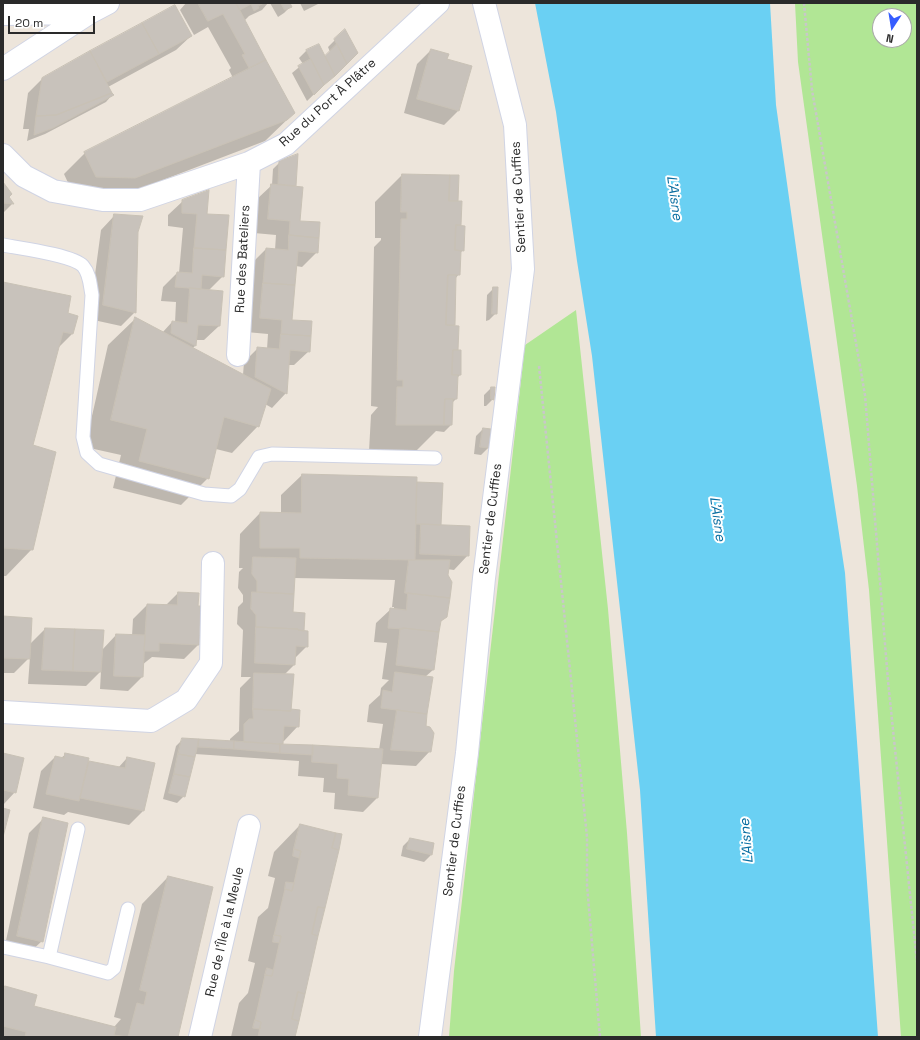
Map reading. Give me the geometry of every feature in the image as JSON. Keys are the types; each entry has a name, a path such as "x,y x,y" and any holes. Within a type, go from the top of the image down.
{"street":[{"name":"Rue du Port À Plâtre","path":"3,155 24,176 53,191 103,200 140,200 249,163 286,144 438,3"},
{"name":"Sentier de Cuffies","path":"430,1037 467,753 484,578 523,269 515,125 484,3"},
{"path":"3,14 99,8"},
{"path":"3,69 99,8"},
{"name":"Rue des Bateliers","path":"238,355 249,163"},
{"path":"3,712 151,721 186,700 212,662 213,563"},
{"name":"Rue de l'Île à la Meule","path":"200,1037 249,826"}],"lane":[{"path":"3,245 69,258 83,265 89,277 92,295 83,437 87,453 99,464 204,494 231,496 240,489 259,457 272,454 435,458"},
{"path":"49,957 78,829"},
{"path":"3,947 49,957 108,973 114,968 128,909"}],"path":[{"path":"804,3 812,90 865,395 888,681 917,962"},
{"path":"539,364 587,837 587,885 600,1037"}],"green space":[{"path":"795,3 917,3 917,1037 901,1037 869,590 857,486 798,62"},
{"path":"576,310 608,609 627,833 641,1037 449,1037 454,971 525,345"}],"water":[{"name":"L'Aisne","path":"535,3 770,3 776,105 801,283 845,573 878,1037 656,1037 640,790 592,356 556,112"}],"building":[{"path":"198,3 236,3 266,60 249,68 242,55 245,54 223,14 208,21"},
{"path":"236,3 264,3 258,6 259,8 254,11 251,4 240,10"},
{"path":"281,3 290,3 292,7 285,10"},
{"path":"175,5 192,36 159,54 142,23"},
{"path":"142,23 159,54 107,82 90,51"},
{"path":"345,29 358,53 347,64 334,39"},
{"path":"319,44 335,76 324,85 306,50"},
{"path":"337,44 347,64 335,76 325,56"},
{"path":"431,49 449,54 447,59 472,66 459,111 417,99"},
{"path":"90,51 112,93 56,115 36,116 42,78"},
{"path":"311,59 324,85 314,95 298,66"},
{"path":"266,60 295,113 287,120 135,178 96,177 84,152"},
{"path":"112,93 114,95 53,128 34,135 36,116 56,115"},
{"path":"298,154 296,186 278,184 279,161"},
{"path":"402,174 450,175 449,201 462,201 461,225 456,225 455,250 461,251 460,275 448,275 446,325 459,326 458,350 453,350 452,375 458,375 457,399 445,399 444,425 396,425 397,387 403,387 403,380 397,380 401,219 407,219 407,212 401,212"},
{"path":"450,175 459,175 458,201 449,201"},
{"path":"3,182 12,194 9,197 14,204 3,203"},
{"path":"271,184 303,187 300,221 320,222 319,238 289,235 290,221 268,219"},
{"path":"209,190 207,214 229,215 226,250 194,248 197,214 182,213 182,200"},
{"path":"114,214 143,216 138,232 136,313 103,305"},
{"path":"456,225 465,226 464,251 455,250"},
{"path":"289,235 319,238 318,253 298,251 295,285 263,283 266,248 288,250"},
{"path":"194,248 226,250 224,277 202,275 201,289 175,287 177,272 192,273"},
{"path":"448,275 456,275 455,325 446,325"},
{"path":"3,282 71,296 68,313 78,316 73,334 63,332 33,445 56,452 33,550 3,548"},
{"path":"263,283 295,285 292,320 312,321 311,336 281,334 282,320 260,318"},
{"path":"493,287 498,287 497,314 492,314"},
{"path":"190,288 223,291 220,326 198,325 196,346 171,333 172,321 187,323"},
{"path":"135,317 271,389 259,427 224,417 209,479 139,461 147,429 111,420"},
{"path":"281,334 311,336 310,352 290,350 287,394 255,377 257,347 279,349"},
{"path":"453,350 461,350 461,375 452,375"},
{"path":"491,387 495,387 494,400 491,399"},
{"path":"445,399 453,399 452,425 444,425"},
{"path":"483,428 491,429 489,448 480,447"},
{"path":"302,474 417,477 415,560 300,558 300,548 260,548 260,512 301,513"},
{"path":"417,482 443,483 441,525 416,524"},
{"path":"421,524 470,526 469,556 420,554"},
{"path":"253,557 296,558 294,594 257,592 257,581 252,574"},
{"path":"409,560 450,560 448,575 452,582 450,598 405,593"},
{"path":"178,592 199,593 198,606 201,606 199,645 159,643 159,651 144,651 147,604 177,605"},
{"path":"252,592 294,594 293,612 305,613 304,631 298,629 256,627 256,615 251,609"},
{"path":"408,593 450,598 447,617 441,621 439,632 388,628 390,608 406,610"},
{"path":"3,616 32,618 30,659 3,658"},
{"path":"256,627 298,629 308,631 308,647 296,646 295,665 255,663"},
{"path":"45,628 75,629 73,671 42,670"},
{"path":"403,628 439,632 434,670 396,665 400,629"},
{"path":"75,629 104,630 101,672 73,671"},
{"path":"116,634 145,635 143,677 114,676"},
{"path":"395,672 433,677 427,714 381,708 383,690 392,692"},
{"path":"254,673 294,674 291,711 253,709"},
{"path":"253,709 300,710 299,727 284,726 283,744 244,742 244,724 249,719 253,719"},
{"path":"397,710 427,714 426,726 430,727 434,733 431,752 391,750"},
{"path":"182,738 199,739 195,757 178,754"},
{"path":"199,739 234,741 234,749 198,747"},
{"path":"234,741 280,744 280,753 234,749"},
{"path":"280,744 313,745 313,755 280,753"},
{"path":"313,745 383,749 378,798 348,795 349,779 337,778 338,764 312,762"},
{"path":"3,753 24,758 16,793 3,790"},
{"path":"65,753 89,758 79,801 46,794 55,756 64,758"},
{"path":"178,754 195,757 190,777 174,774"},
{"path":"127,757 155,763 144,811 80,798 89,761 125,768"},
{"path":"174,774 190,777 185,797 169,793"},
{"path":"3,808 10,810 3,837"},
{"path":"43,817 68,823 43,942 17,936"},
{"path":"300,824 336,833 332,848 339,850 325,908 318,907 312,934 318,936 305,994 298,992 292,1019 299,1021 295,1037 258,1037 261,1022 255,1020 265,975 272,976 281,936 274,935 285,889 292,891 294,883 301,851 294,849"},
{"path":"336,833 342,834 339,850 332,848"},
{"path":"410,838 434,843 432,855 407,849"},
{"path":"294,849 301,851 299,858 293,856"},
{"path":"168,876 213,887 178,1037 128,1037 137,1003 144,1005 147,992 140,990"},
{"path":"286,882 294,883 292,891 285,889"},
{"path":"318,907 325,908 318,936 312,934"},
{"path":"274,935 281,936 280,943 273,942"},
{"path":"267,968 273,970 272,976 265,975"},
{"path":"5,986 37,995 34,1006 116,1027 114,1035 127,1037 25,1037 26,1032 3,1026 3,997"},
{"path":"298,992 305,994 299,1021 292,1019"},
{"path":"255,1020 261,1022 260,1029 253,1028"}]}
